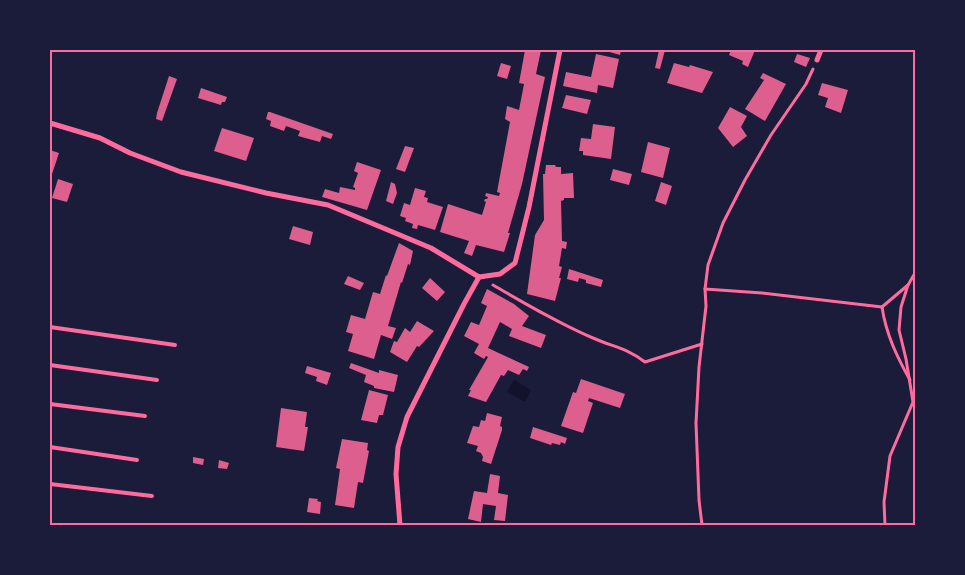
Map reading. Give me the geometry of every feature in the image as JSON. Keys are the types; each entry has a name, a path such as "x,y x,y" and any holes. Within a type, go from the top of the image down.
{"street":[{"path":"50,123 100,138 130,154 181,172 266,193 328,205 431,248 479,277 500,274 515,263 529,207 560,50"},
{"path":"817,60 822,50"},
{"path":"400,525 396,474 398,447 406,417 479,277"}],"lane":[{"path":"50,327 175,346"},
{"path":"50,365 157,380"},
{"path":"50,404 145,416"},
{"path":"50,447 137,460"},
{"path":"50,484 152,496"}],"path":[{"path":"702,525 699,500 696,423 708,265 723,223 760,154 806,84 817,60"},
{"path":"885,525 884,502 890,456 913,402 911,382 899,330 901,307 908,285 915,273"},
{"path":"479,277 537,310 593,338 632,352 645,362 702,344"},
{"path":"705,289 762,293 882,307 908,285"},
{"path":"882,307 884,322 895,354 911,382"}],"shaded area":[{"path":"514,380 531,390 525,402 507,392"}],"building":[{"path":"525,50 541,50 536,74 545,77 522,184 508,233 510,233 504,252 476,245 472,256 464,253 469,241 440,232 448,204 482,215 486,202 484,201 488,197 485,196 486,193 499,196 500,193 497,192 510,122 505,119 507,106 519,110 524,84 519,83"},
{"path":"603,50 621,50 620,55"},
{"path":"659,50 665,50 660,69 655,68"},
{"path":"731,50 755,50 748,67 742,64 743,61 729,55"},
{"path":"596,54 619,59 613,88 598,85 597,93 563,86 566,72 591,77"},
{"path":"797,54 810,58 806,67 794,62"},
{"path":"501,63 511,66 507,79 497,76"},
{"path":"674,63 689,67 690,65 713,72 702,93 667,83"},
{"path":"763,73 786,84 765,121 745,109 764,80 760,78"},
{"path":"169,76 177,79 162,121 156,119"},
{"path":"822,83 848,90 841,113 825,107 828,98 818,95"},
{"path":"201,88 227,97 225,102 222,102 221,105 198,98"},
{"path":"566,95 591,100 587,114 562,108"},
{"path":"730,107 747,116 741,127 747,136 733,147 718,128"},
{"path":"268,112 333,134 331,139 322,136 320,142 298,136 300,131 286,126 284,131 270,126 271,121 266,119"},
{"path":"593,124 615,127 611,159 583,155 583,151 579,151 581,138 591,139"},
{"path":"222,128 254,138 246,161 214,151"},
{"path":"648,142 670,148 663,178 641,172"},
{"path":"405,146 414,148 405,172 396,169"},
{"path":"50,150 59,153 50,180"},
{"path":"357,162 381,170 367,210 322,197 325,189 339,193 340,187 355,190 353,187 358,173 354,171"},
{"path":"546,165 561,167 561,174 573,173 574,198 564,198 561,201 562,241 567,242 566,249 562,248 559,266 562,267 559,278 561,278 555,301 527,294 535,235 544,220 543,174 545,174"},
{"path":"613,169 632,174 629,185 610,180"},
{"path":"58,179 73,184 67,202 52,198"},
{"path":"391,182 395,184 397,193 393,204 386,201"},
{"path":"661,182 672,186 666,205 655,201"},
{"path":"415,188 426,191 424,197 428,198 427,202 443,207 435,230 418,225 417,229 412,228 413,224 405,221 406,218 400,216 404,203 410,205"},
{"path":"293,226 313,232 310,245 289,239"},
{"path":"399,243 413,251 410,265 408,264 401,282 388,326 396,328 392,339 381,335 374,359 348,351 353,334 346,332 351,315 365,319 373,292 380,294"},
{"path":"569,269 603,280 601,287 586,283 586,280 579,278 578,282 567,279"},
{"path":"348,276 364,283 360,290 344,284"},
{"path":"430,278 445,292 437,301 422,288"},
{"path":"487,289 514,304 529,316 522,326 546,335 541,348 509,336 512,329 500,322 488,348 529,367 527,371 523,369 519,375 508,370 504,376 501,375 486,402 468,396 471,390 469,390 488,357 486,356 484,359 474,353 479,344 464,336 471,322 479,325 487,306 481,303"},
{"path":"417,321 434,331 419,347 417,346 407,362 390,352 394,341 397,342 405,328 410,332"},
{"path":"351,363 379,373 379,370 398,375 394,392 374,388 374,386 364,382 366,375 349,368"},
{"path":"307,366 331,373 327,385 316,381 317,377 305,373"},
{"path":"581,379 625,394 620,408 589,398 588,401 593,403 583,433 561,426 573,392 576,393"},
{"path":"369,390 388,395 383,415 379,415 377,423 361,420"},
{"path":"281,408 307,412 305,427 308,427 304,451 276,447"},
{"path":"487,413 502,417 500,426 502,430 491,464 482,461 481,453 476,451 478,446 467,443 473,426 479,427 481,420 485,421"},
{"path":"533,427 567,438 565,444 561,442 560,445 552,443 551,445 530,438"},
{"path":"342,439 368,443 367,450 369,451 363,483 358,482 354,508 335,505 340,469 336,468"},
{"path":"193,457 204,459 203,465 193,463"},
{"path":"219,460 229,463 227,469 218,468"},
{"path":"490,474 500,476 498,493 508,495 505,521 494,520 496,506 483,504 481,522 468,519 474,491 487,493"},
{"path":"309,498 318,499 317,501 321,502 320,514 307,512"}]}
